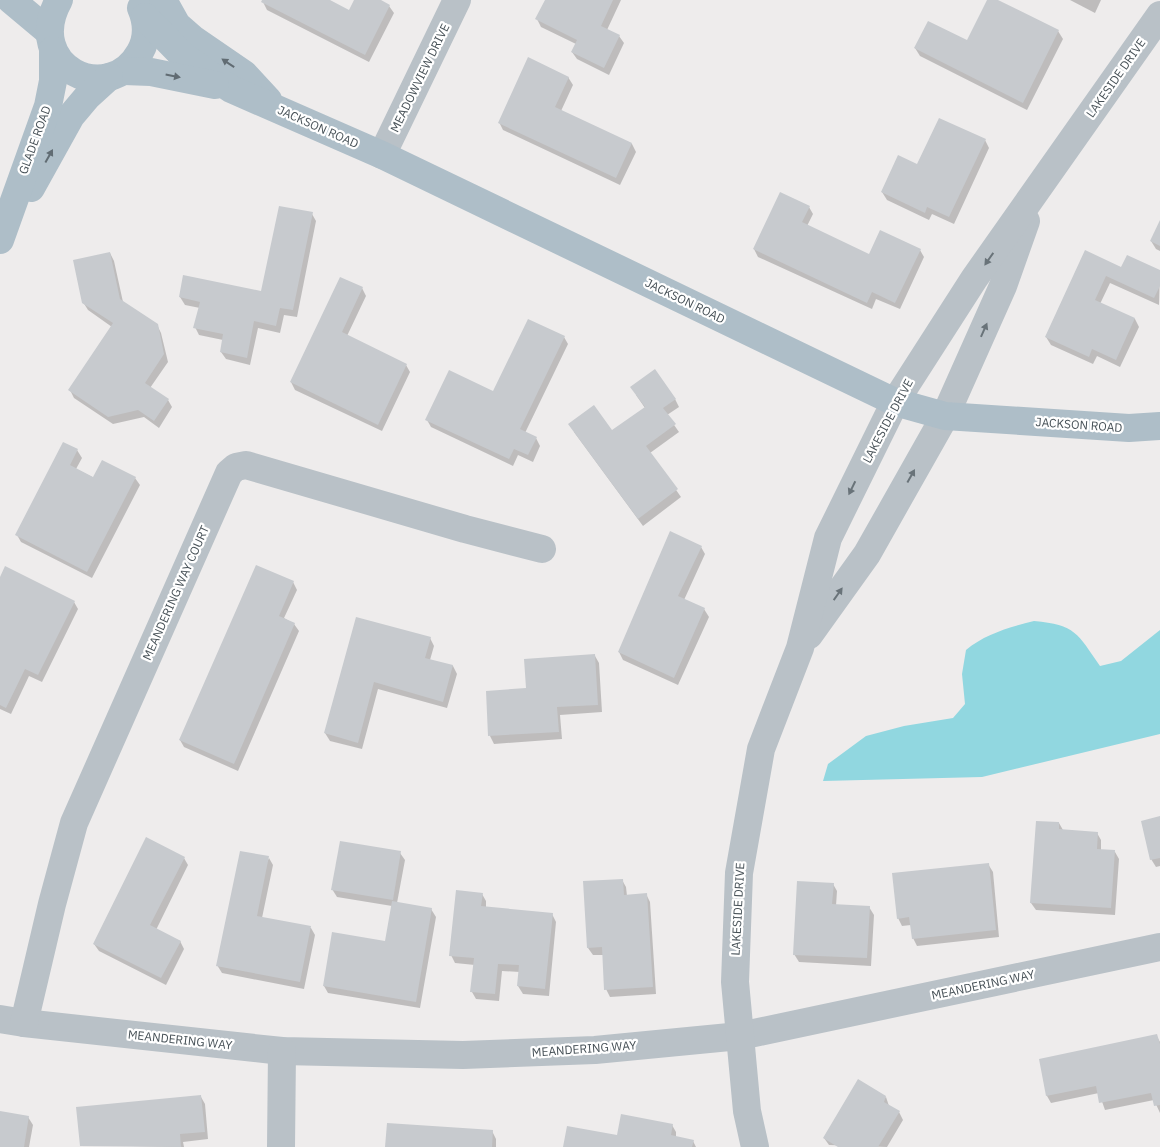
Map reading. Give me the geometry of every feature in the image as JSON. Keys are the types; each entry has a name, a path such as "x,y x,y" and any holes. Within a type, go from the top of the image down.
{"main road":[{"name":"JACKSON ROAD","path":"12,0 51,40 62,64 76,74 92,79 117,74 151,72 231,89"},
{"name":"GLADE ROAD","path":"3,234 30,151 48,106 53,81 51,14 59,0"},
{"name":"JACKSON ROAD","path":"144,4 184,57 231,89 382,155 895,402 945,416 1129,428 1160,426"},
{"name":"GLADE ROAD","path":"3,234 71,116 87,97 136,60 143,47 146,32 144,4"},
{"path":"144,4 177,25 193,39 244,74 276,109"}],"street":[{"name":"MEADOWVIEW DRIVE","path":"382,155 457,0"},
{"name":"LAKESIDE DRIVE","path":"755,1147 747,1111 734,982 739,873 761,749 800,648 828,538 895,402 974,280 1160,15"},
{"name":"LAKESIDE DRIVE","path":"800,648 867,554 945,416 1003,286 1037,190"},
{"name":"MEANDERING WAY COURT","path":"12,1021 52,904 74,823 229,473 236,467 246,465 465,529 542,549"},
{"name":"MEANDERING WAY","path":"12,1021 282,1051 463,1055 595,1050 740,1036 1160,947"},
{"path":"281,1147 282,1051"}],"water":[{"path":"1034,621 1067,628 1080,638 1100,666 1121,661 1160,630 1160,734 982,777 823,781 828,764 866,736 904,726 953,718 965,704 962,674 966,650 990,635"}],"building":[{"path":"262,0 330,0 349,10 354,0 381,0 390,5 365,55 261,2"},
{"path":"545,0 613,0 601,26 620,35 604,68 571,52 577,40 535,19"},
{"path":"987,0 998,0 1059,30 1023,103 914,48 928,21 967,40"},
{"path":"528,57 569,77 555,107 632,143 616,178 498,123"},
{"path":"939,118 986,139 949,217 927,207 925,213 881,192 898,155 917,164"},
{"path":"780,192 810,206 802,222 869,254 880,230 921,249 895,303 872,292 867,303 753,249"},
{"path":"279,206 313,212 293,310 280,308 276,326 254,321 247,358 220,352 223,334 193,328 200,302 179,297 183,275 261,291"},
{"path":"1160,220 1160,246 1150,241"},
{"path":"1085,250 1121,267 1127,255 1160,270 1160,286 1154,298 1106,276 1095,300 1135,318 1116,360 1092,349 1089,357 1045,337"},
{"path":"110,252 120,299 158,324 164,354 145,383 169,399 154,421 138,410 108,417 68,390 113,323 82,303 73,260"},
{"path":"340,277 363,287 342,332 407,364 378,425 290,382"},
{"path":"528,319 565,336 520,429 537,437 528,455 514,449 509,459 425,420 449,370 493,391"},
{"path":"655,369 676,399 663,408 676,424 646,446 678,489 638,519 568,424 594,405 612,430 645,407 630,387"},
{"path":"63,442 78,449 70,465 93,477 102,460 136,477 87,572 15,535"},
{"path":"670,531 702,546 678,596 705,608 674,678 618,652"},
{"path":"256,565 294,581 279,616 295,623 234,764 179,740"},
{"path":"5,566 75,601 38,675 25,669 6,708 0,705 0,577"},
{"path":"356,617 431,637 425,658 453,665 443,702 374,682 358,743 324,733"},
{"path":"595,654 598,705 557,707 559,732 488,736 486,691 526,688 524,659"},
{"path":"1160,816 1160,858 1150,860 1141,821"},
{"path":"1036,821 1059,822 1059,829 1098,832 1097,849 1115,850 1111,908 1030,903"},
{"path":"146,837 185,857 150,925 181,941 161,978 93,944"},
{"path":"340,841 401,851 393,900 331,890"},
{"path":"240,851 269,856 257,916 311,926 300,982 216,966"},
{"path":"989,863 996,930 912,939 909,917 897,919 892,873"},
{"path":"623,879 624,895 647,893 653,987 604,990 602,947 587,948 583,881"},
{"path":"797,881 834,883 832,904 870,906 867,958 793,955"},
{"path":"456,890 483,893 481,906 553,913 545,989 517,986 519,965 498,964 495,994 470,992 474,958 449,956"},
{"path":"392,901 432,908 416,1002 323,986 332,932 385,941"},
{"path":"1157,1034 1160,1044 1160,1105 1154,1106 1151,1093 1099,1103 1096,1086 1046,1096 1039,1059"},
{"path":"858,1079 886,1096 884,1102 900,1111 878,1147 838,1147 823,1138"},
{"path":"201,1095 205,1132 180,1134 181,1147 80,1146 76,1107"},
{"path":"0,1111 29,1116 24,1147 0,1147"},
{"path":"621,1114 673,1124 671,1135 694,1140 692,1147 563,1147 567,1126 617,1135"},
{"path":"387,1123 493,1130 492,1147 385,1147"}]}
